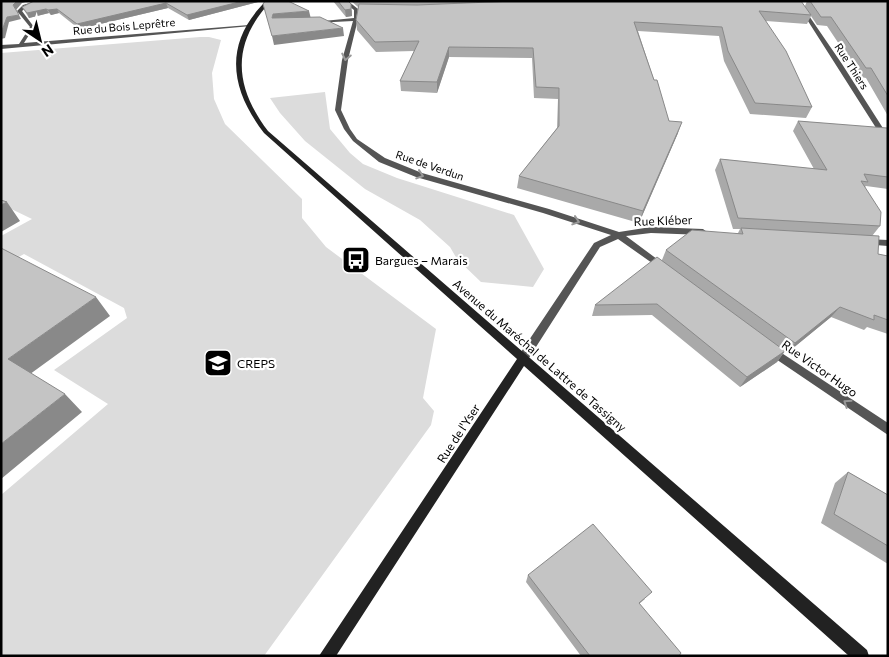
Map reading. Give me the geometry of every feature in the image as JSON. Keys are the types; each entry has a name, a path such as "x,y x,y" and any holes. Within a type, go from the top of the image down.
{"main road":[{"name":"Avenue du Maréchal de Lattre de Tassigny","path":"269,1 258,12 250,26 241,50 239,79 248,104 266,132 861,656"},
{"name":"Rue de l'Yser","path":"327,656 523,358"}],"street":[{"path":"21,45 32,27 19,11 25,6 42,1"},
{"name":"Rue de Verdun","path":"345,1 360,10 346,60 338,110 347,129 362,145 382,160 419,175 546,211 619,235"},
{"name":"Rue Thiers","path":"806,4 798,4 839,64 888,142"},
{"path":"307,22 356,19"},
{"name":"Rue du Bois Leprêtre","path":"1,47 250,26"},
{"name":"Rue Kléber","path":"619,235 651,230 710,232"},
{"path":"619,235 672,275"},
{"name":"Rue de l'Yser","path":"523,358 592,250 597,245 619,235"},
{"path":"858,241 888,243"},
{"name":"Rue Victor Hugo","path":"766,346 888,430"}],"shaded area":[{"name":"CREPS","path":"200,37 221,40 212,73 214,99 225,124 302,199 302,218 326,247 436,329 423,398 434,411 431,425 264,656 1,656 1,495 108,404 54,370 127,318 124,308 24,254 1,267 1,236 32,219 1,204 1,53"},
{"path":"325,92 330,129 350,153 363,164 397,178 514,215 544,269 533,287 481,282 457,259 450,247 420,220 365,189 305,141 280,113 270,98"}],"building":[{"path":"1,1 17,1 13,5 19,15 7,17 1,33"},
{"path":"34,1 243,1 187,15 166,3 77,24 57,9 27,13 22,7"},
{"path":"265,1 288,1 309,11 273,14 272,18 320,17 343,28 272,36 263,4"},
{"path":"338,1 348,1 351,4 351,9 345,10"},
{"path":"515,1 801,1 811,15 759,11 786,51 812,107 755,103 728,51 722,27 634,22 654,80 657,80 669,121 682,122 643,211 519,176 559,126 559,88 536,87 533,48 449,47 437,82 400,81 419,41 375,42 356,20 359,4 417,5"},
{"path":"810,1 888,1 888,96 871,68 866,68 831,17 821,17"},
{"path":"798,121 888,129 888,177 864,174 868,182 861,181 881,212 880,226 738,218 720,159 827,170"},
{"path":"741,228 879,236 878,254 888,256 888,320 874,315 874,320 840,307 795,343 666,250 692,230 743,234"},
{"path":"1,248 96,297 8,359 65,394 1,444"},
{"path":"657,257 785,351 747,377 657,304 595,305"},
{"path":"848,472 888,495 888,546 834,514"},
{"path":"593,524 652,592 639,603 681,653 679,656 590,656 528,575"}],"place":[{"name":"Bargues – Marais","path":"356,260"},
{"name":"CREPS","path":"218,363"}]}
